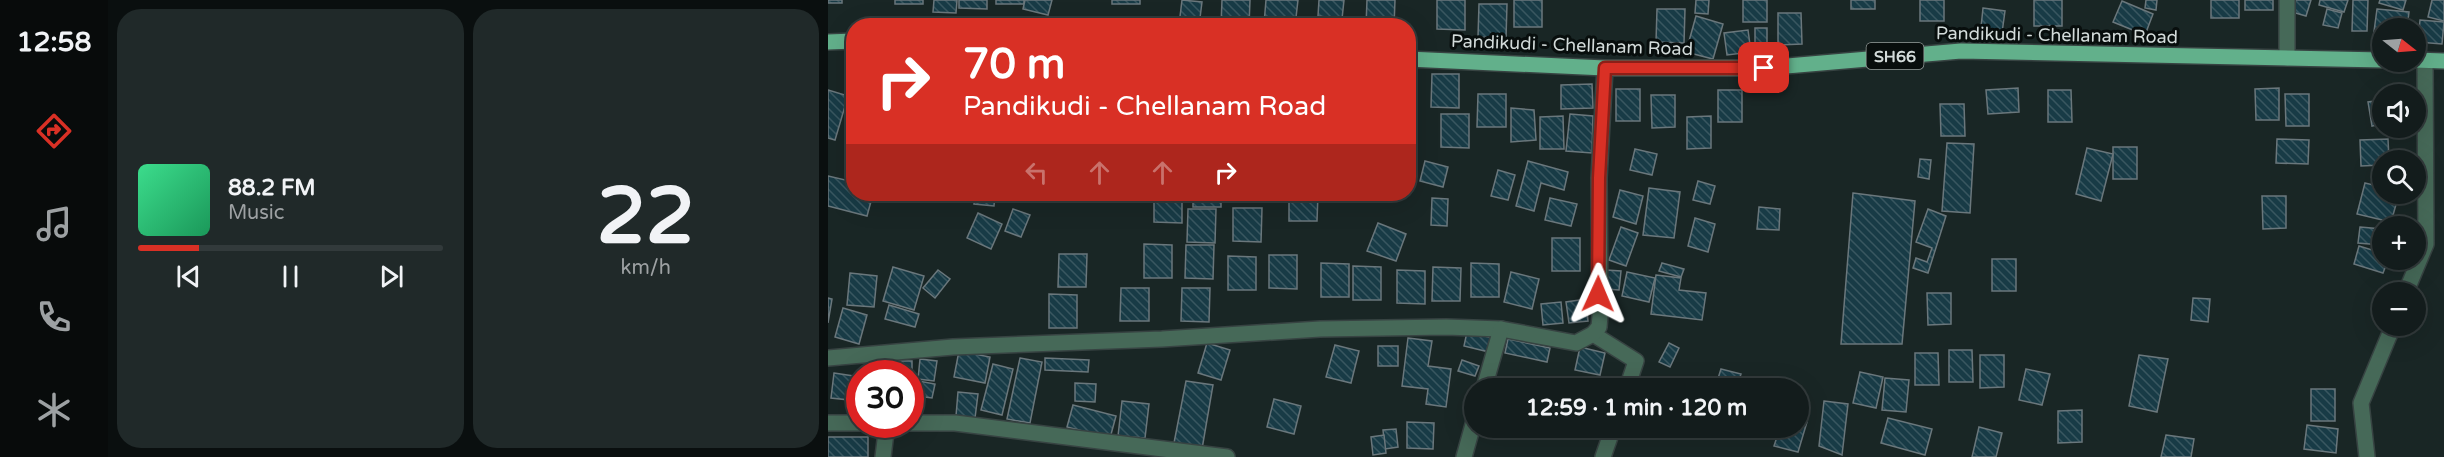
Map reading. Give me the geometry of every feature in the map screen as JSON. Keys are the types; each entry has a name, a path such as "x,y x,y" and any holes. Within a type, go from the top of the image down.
{"main road":[{"path":"828,42 846,41"},
{"name":"Pandikudi - Chellanam Road","path":"1416,59 1605,68 1764,68 1961,51 2372,60"},
{"path":"2426,60 2444,61"}],"street":[{"path":"2287,0 2287,58"},
{"path":"828,358 953,347 1162,339 1320,329 1446,327 1501,329 1576,343 1593,334 1599,327 1599,178 1605,68"},
{"path":"2410,282 2426,244 2420,72"},
{"path":"1487,378 1501,329"},
{"path":"1593,334 1636,361 1630,378"},
{"path":"2367,457 2361,403 2388,336"},
{"path":"828,423 846,423"},
{"path":"924,423 955,423 1227,457"},
{"path":"883,457 885,438"},
{"path":"1464,457 1469,438"},
{"path":"1603,457 1610,438"}],"building":[{"path":"828,0 842,0 842,3 828,3"},
{"path":"895,0 923,0 923,4 895,4"},
{"path":"934,0 957,0 956,13 933,12"},
{"path":"959,0 987,0 987,9 959,8"},
{"path":"996,0 1024,0 1024,4 996,4"},
{"path":"1025,0 1052,0 1048,15 1023,9"},
{"path":"1112,0 1140,0 1140,4 1112,4"},
{"path":"1182,0 1202,2 1200,18 1180,18"},
{"path":"1222,0 1250,0 1249,18 1221,18"},
{"path":"1266,0 1298,0 1296,18 1264,18"},
{"path":"1319,0 1344,0 1342,18 1318,16"},
{"path":"1367,0 1395,0 1394,18 1366,18"},
{"path":"1437,0 1465,0 1465,30 1437,29"},
{"path":"1514,0 1542,0 1542,27 1514,27"},
{"path":"1696,0 1709,0 1708,14 1695,13"},
{"path":"1743,0 1767,0 1767,22 1743,22"},
{"path":"1851,0 1875,0 1875,9 1851,9"},
{"path":"1920,0 1944,0 1944,21 1920,21"},
{"path":"2034,0 2062,0 2062,26 2034,26"},
{"path":"2146,0 2157,0 2156,10 2145,8"},
{"path":"2211,0 2239,0 2239,18 2211,18"},
{"path":"2245,0 2273,0 2273,10 2245,10"},
{"path":"2295,0 2311,0 2306,16 2292,12"},
{"path":"2320,0 2348,0 2344,12 2319,5"},
{"path":"2353,0 2368,0 2367,31 2352,31"},
{"path":"2380,0 2406,0 2403,10 2379,3"},
{"path":"2432,0 2444,0 2444,21 2428,17"},
{"path":"2122,1 2153,14 2145,35 2113,22"},
{"path":"1479,4 1507,4 1506,38 1478,37"},
{"path":"1983,8 2005,11 2001,40 1980,37"},
{"path":"1657,9 1685,9 1684,43 1656,42"},
{"path":"2327,9 2342,13 2338,28 2323,25"},
{"path":"2377,9 2409,12 2408,18 2376,18"},
{"path":"1778,13 1801,13 1802,44 1778,45"},
{"path":"1696,16 1723,24 1713,59 1686,52"},
{"path":"2426,20 2444,22 2442,44 2426,43"},
{"path":"1755,28 1767,28 1767,47 1755,47"},
{"path":"1748,30 1751,52 1727,55 1724,33"},
{"path":"1432,74 1459,74 1459,108 1431,107"},
{"path":"1592,84 1593,108 1561,109 1561,85"},
{"path":"2018,88 2019,112 1988,114 1986,90"},
{"path":"2279,88 2279,120 2256,120 2255,89"},
{"path":"1616,89 1640,89 1640,121 1616,121"},
{"path":"828,90 846,95 846,103 835,140 828,138"},
{"path":"1718,90 1742,90 1742,122 1718,122"},
{"path":"2048,90 2071,90 2072,122 2048,122"},
{"path":"1478,94 1506,94 1506,127 1477,127"},
{"path":"2285,94 2309,94 2309,126 2286,126"},
{"path":"1651,95 1675,95 1675,127 1652,128"},
{"path":"2372,101 2372,126 2368,102"},
{"path":"1940,104 1964,104 1965,136 1941,136"},
{"path":"1511,108 1534,110 1536,140 1511,142"},
{"path":"1441,114 1469,114 1469,148 1441,147"},
{"path":"1570,114 1593,116 1592,153 1566,151"},
{"path":"1563,116 1564,149 1540,149 1540,117"},
{"path":"1711,116 1711,148 1687,149 1687,117"},
{"path":"2277,139 2309,140 2308,164 2276,163"},
{"path":"2388,139 2389,150 2372,150 2372,165 2361,166 2360,140"},
{"path":"1947,143 1974,144 1970,213 1942,211"},
{"path":"2113,147 2137,147 2137,179 2113,179"},
{"path":"2087,148 2113,154 2101,201 2076,194"},
{"path":"1635,149 1657,154 1652,175 1630,170"},
{"path":"1920,159 1931,160 1929,179 1918,177"},
{"path":"1425,161 1448,167 1443,187 1420,181"},
{"path":"1528,161 1568,172 1564,190 1541,183 1534,211 1516,206"},
{"path":"1498,170 1515,175 1508,200 1491,196"},
{"path":"828,176 846,180 846,201 871,201 867,216 828,206"},
{"path":"1698,181 1715,186 1710,204 1693,200"},
{"path":"2365,183 2372,185 2372,204 2396,204 2393,216 2372,218 2357,214"},
{"path":"1649,188 1680,192 1674,238 1643,235"},
{"path":"1620,190 1643,196 1636,224 1613,217"},
{"path":"1853,193 1915,201 1902,344 1841,344"},
{"path":"2262,196 2286,196 2286,228 2263,229"},
{"path":"1432,198 1448,199 1447,226 1431,225"},
{"path":"1550,198 1577,204 1571,226 1545,220"},
{"path":"974,201 994,201 994,206 974,204"},
{"path":"1154,201 1182,201 1182,223 1154,222"},
{"path":"1193,201 1221,201 1221,207 1193,207"},
{"path":"1289,201 1318,201 1317,221 1289,221"},
{"path":"1759,207 1780,209 1779,230 1757,229"},
{"path":"1233,208 1262,208 1261,242 1233,241"},
{"path":"1013,209 1030,215 1021,237 1005,231"},
{"path":"1188,209 1216,209 1215,243 1187,242"},
{"path":"1928,209 1946,216 1928,273 1913,268 1916,258 1927,262 1932,248 1916,242"},
{"path":"978,213 1002,224 991,249 967,238"},
{"path":"1695,218 1715,224 1708,252 1688,246"},
{"path":"1378,223 1406,234 1396,261 1367,251"},
{"path":"1621,227 1638,233 1626,266 1609,260"},
{"path":"2360,227 2372,228 2372,244 2358,243"},
{"path":"1552,238 1580,238 1580,271 1552,271"},
{"path":"1144,244 1172,245 1172,278 1144,278"},
{"path":"1186,245 1214,245 1213,279 1185,278"},
{"path":"2359,246 2372,250 2372,270 2354,264"},
{"path":"1059,254 1087,254 1086,287 1058,287"},
{"path":"1269,255 1297,255 1297,289 1269,288"},
{"path":"1228,256 1256,257 1256,290 1228,290"},
{"path":"1992,259 2016,259 2016,291 1992,291"},
{"path":"1321,263 1349,264 1349,297 1321,297"},
{"path":"1471,263 1499,264 1499,297 1471,297"},
{"path":"1662,263 1684,269 1681,277 1659,271"},
{"path":"1353,266 1381,267 1381,300 1353,300"},
{"path":"893,267 924,276 914,310 883,301"},
{"path":"1433,267 1461,268 1460,301 1432,301"},
{"path":"938,270 950,279 935,298 923,288"},
{"path":"1397,270 1425,271 1425,304 1397,303"},
{"path":"1606,270 1621,271 1619,290 1605,289"},
{"path":"1511,272 1539,279 1532,309 1504,302"},
{"path":"1627,272 1655,278 1649,302 1622,296"},
{"path":"850,273 877,276 874,307 847,305"},
{"path":"1656,275 1681,278 1679,290 1706,293 1702,320 1651,314"},
{"path":"1121,288 1149,288 1149,321 1120,321"},
{"path":"1182,288 1210,288 1209,322 1181,321"},
{"path":"1927,293 1951,293 1951,324 1928,325"},
{"path":"1049,294 1077,295 1077,328 1049,328"},
{"path":"828,298 832,299 828,323"},
{"path":"2193,298 2210,299 2208,322 2191,320"},
{"path":"1586,299 1588,321 1569,323 1566,302"},
{"path":"1561,302 1563,323 1543,325 1541,304"},
{"path":"889,305 919,314 915,327 885,319"},
{"path":"843,308 867,315 859,344 835,337"},
{"path":"1467,332 1493,338 1489,352 1464,346"},
{"path":"1408,338 1432,341 1428,366 1451,369 1446,407 1426,404 1428,389 1402,386"},
{"path":"1508,339 1550,348 1547,362 1505,353"},
{"path":"1207,343 1230,350 1221,380 1198,373"},
{"path":"1669,343 1679,348 1670,367 1659,362"},
{"path":"1335,345 1359,351 1351,383 1326,377"},
{"path":"1378,346 1398,346 1398,366 1378,366"},
{"path":"1580,347 1605,353 1600,375 1575,370"},
{"path":"1949,350 1972,350 1973,382 1949,382"},
{"path":"959,351 990,357 985,383 954,377"},
{"path":"1915,353 1938,353 1939,385 1915,385"},
{"path":"1980,355 2004,355 2004,387 1980,388"},
{"path":"2139,355 2168,359 2157,412 2129,406"},
{"path":"1020,358 1042,362 1030,423 1007,419"},
{"path":"1045,358 1089,360 1088,372 1045,370"},
{"path":"920,359 937,361 934,381 924,380 924,360"},
{"path":"1462,360 1479,366 1475,376 1458,371"},
{"path":"993,364 1013,369 1002,415 981,410"},
{"path":"1721,369 1741,374 1740,378 1718,378"},
{"path":"2026,369 2050,374 2042,405 2019,400"},
{"path":"1860,372 1883,377 1876,408 1853,403"},
{"path":"834,373 846,375 846,400 831,398"},
{"path":"1885,378 1909,380 1906,412 1882,410"},
{"path":"1186,381 1213,385 1202,449 1174,443"},
{"path":"924,382 935,384 932,398 924,397"},
{"path":"1075,383 1096,384 1095,402 1075,401"},
{"path":"2311,389 2335,389 2335,421 2311,421"},
{"path":"958,392 978,394 975,418 956,416"},
{"path":"1274,399 1301,406 1294,434 1267,427"},
{"path":"1122,401 1149,404 1145,438 1118,436"},
{"path":"1824,401 1848,404 1842,455 1819,446"},
{"path":"1073,405 1116,416 1110,438 1067,427"},
{"path":"2082,410 2082,442 2058,443 2058,411"},
{"path":"1888,418 1932,429 1925,455 1881,443"},
{"path":"1407,422 1434,423 1433,449 1407,448"},
{"path":"2307,425 2338,429 2336,453 2304,449"},
{"path":"1979,427 2002,433 1996,457 1972,457"},
{"path":"1396,429 1398,447 1385,449 1383,430"},
{"path":"1384,435 1386,453 1373,455 1371,437"},
{"path":"2166,435 2194,439 2191,457 2161,457"},
{"path":"828,437 868,438 868,457 828,457"},
{"path":"1777,438 1802,438 1798,452 1774,446"}],"route":[{"path":"1598,294 1599,178 1605,68 1764,68"}]}
